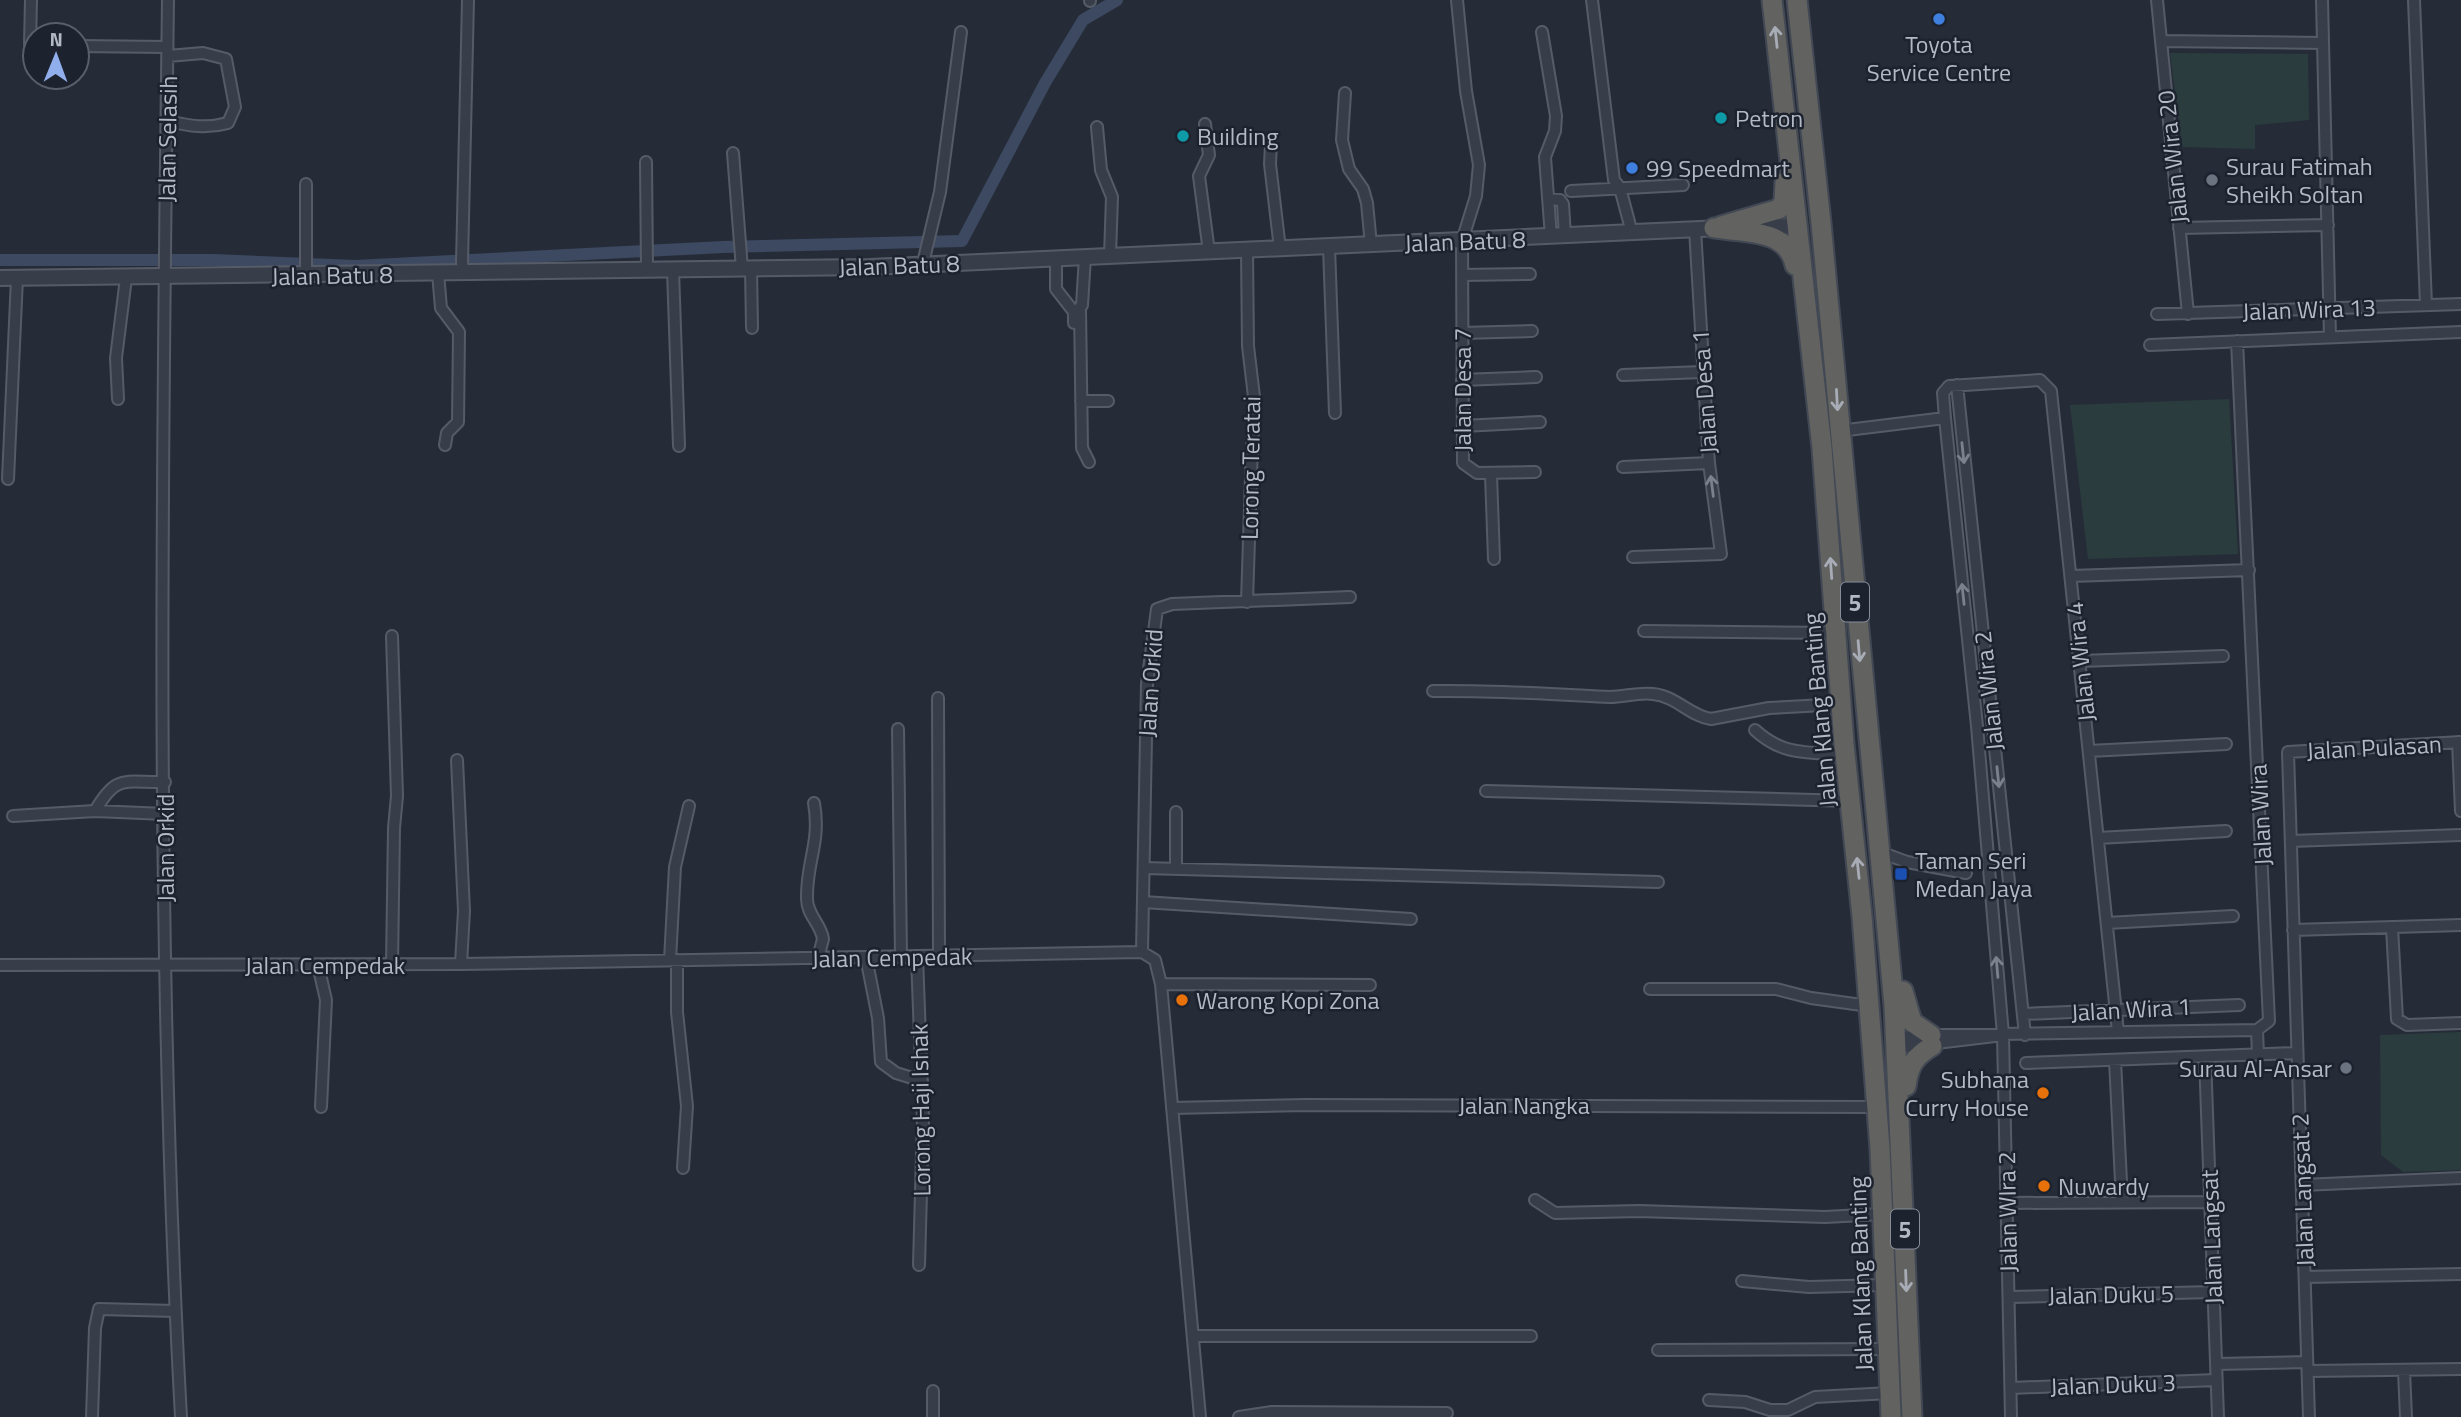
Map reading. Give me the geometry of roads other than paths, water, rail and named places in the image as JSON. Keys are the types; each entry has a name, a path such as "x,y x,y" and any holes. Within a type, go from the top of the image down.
{"highway":[{"name":"Jalan Klang Banting","path":"1772,0 1815,380 1861,902 1880,1148 1891,1417"},
{"name":"Jalan Klang Banting","path":"1797,0 1835,369 1897,1041 1912,1417"},
{"path":"1704,229 1770,214 1784,202 1782,85"},
{"path":"1815,162 1808,170 1811,206 1807,218 1797,226 1810,236 1815,249 1824,330 1835,369"},
{"path":"1704,229 1773,237 1791,251 1815,380"},
{"path":"1883,880 1897,941 1907,1012 1912,1022 1931,1040 1908,1069 1903,1177"},
{"path":"1861,902 1881,1028 1897,1041 1888,1046 1882,1056 1880,1148"}],"street":[{"path":"31,0 31,21"},
{"name":"Jalan Selasih","path":"165,273 168,0"},
{"path":"463,268 468,0"},
{"name":"Jalan Desa 7","path":"1457,0 1466,91 1479,164 1476,196 1462,241 1463,463 1477,473 1491,475 1535,472"},
{"path":"1592,0 1610,158 1614,180 1620,188 1632,233"},
{"name":"Jalan Wira 20","path":"2157,0 2188,314"},
{"path":"2322,0 2330,337"},
{"path":"2414,0 2426,305"},
{"path":"925,256 933,227 947,147 948,116 961,32"},
{"path":"1542,32 1556,116 1555,131 1545,157 1548,199 1560,200 1563,204 1558,237"},
{"path":"2161,41 2323,43"},
{"path":"91,48 203,53 226,59 235,107 228,123 193,128 168,121"},
{"path":"1345,93 1342,140 1349,169 1363,189 1367,203 1371,245"},
{"path":"1205,124 1209,155 1199,176 1209,252"},
{"path":"1097,127 1101,170 1112,197 1110,256"},
{"path":"1271,144 1270,164 1280,249"},
{"path":"733,153 752,328"},
{"path":"646,162 647,263"},
{"path":"306,184 306,271"},
{"path":"1572,191 1682,185"},
{"path":"2179,228 2328,225"},
{"name":"Jalan Batu 8","path":"0,278 126,278 165,273 306,271 438,274 463,268 647,263 673,270 925,256 1056,259 1797,226"},
{"name":"Jalan Desa 1","path":"1633,557 1721,554 1709,463 1697,267 1704,229"},
{"path":"1329,247 1335,413"},
{"name":"Lorong Teratai","path":"1247,250 1248,346 1255,427 1252,446 1247,603"},
{"path":"1074,360 1077,311 1085,257"},
{"path":"1056,259 1056,289 1077,311 1082,448 1089,462"},
{"path":"673,270 679,446"},
{"name":"Jalan Orkid","path":"165,273 165,965 175,1311 181,1417"},
{"path":"438,274 441,308 459,332 461,349 456,408 458,422 447,433 445,445"},
{"path":"1462,275 1530,274"},
{"path":"8,479 17,278"},
{"path":"118,399 116,358 126,278"},
{"name":"Jalan Wira 13","path":"2157,314 2461,304"},
{"path":"1462,333 1532,331"},
{"path":"2150,345 2461,332"},
{"name":"Jalan Wira","path":"2237,341 2269,1006 2269,1021 2257,1030"},
{"path":"1623,375 1703,372"},
{"path":"1462,380 1536,377"},
{"name":"Jalan Wira 4","path":"1956,386 2040,380 2049,387 2119,1032"},
{"path":"1956,386 1949,386 1943,393 1977,726 2003,1035"},
{"name":"Jalan Wira 2","path":"1956,386 2025,1035"},
{"path":"1081,401 1108,401"},
{"path":"1839,431 1945,418"},
{"path":"1462,426 1540,422"},
{"path":"1623,467 1709,463"},
{"path":"1491,475 1494,559"},
{"path":"2071,576 2249,570"},
{"name":"Jalan Orkid","path":"1142,952 1147,684 1155,612 1160,607 1172,604 1350,597"},
{"path":"1644,631 1836,633"},
{"path":"392,636 397,796 392,965"},
{"path":"2080,662 2223,656"},
{"path":"1433,691 1490,690 1615,697 1654,694 1679,701 1703,718 1711,719 1769,708 1842,704"},
{"path":"938,698 939,957"},
{"path":"898,729 901,956"},
{"path":"1755,730 1769,743 1786,751 1846,755"},
{"path":"2460,742 2461,811"},
{"name":"Jalan Pulasan","path":"2288,752 2460,742"},
{"path":"2089,751 2226,744"},
{"name":"Jalan Langsat 2","path":"2288,752 2309,1417"},
{"path":"457,760 459,852 464,911 461,964"},
{"path":"95,811 108,788 116,783 165,782"},
{"path":"1486,791 1851,801"},
{"path":"814,803 818,827 808,877 807,902 809,911 822,929 823,939 818,958"},
{"path":"683,1168 687,1106 673,960 675,867 689,806"},
{"path":"13,816 95,811 165,814"},
{"path":"1176,869 1177,813"},
{"path":"2098,838 2226,831"},
{"path":"2291,841 2461,835"},
{"path":"1880,852 1908,862 1966,873"},
{"path":"1144,868 1658,882"},
{"path":"1143,902 1411,919"},
{"path":"2107,923 2233,916"},
{"path":"2293,930 2461,925"},
{"path":"2392,927 2397,1019 2407,1025 2461,1023"},
{"path":"1142,952 1155,960 1161,984 1200,1417"},
{"name":"Jalan Cempedak","path":"0,965 392,965 1142,952"},
{"name":"Lorong Haji Ishak","path":"916,956 922,1081 919,1265"},
{"path":"866,957 878,1018 881,1062 896,1073 922,1081"},
{"path":"318,965 326,1000 321,1107"},
{"path":"1161,984 1370,985"},
{"path":"1650,989 1776,989 1811,998 1869,1006"},
{"name":"Jalan Wira 1","path":"2023,1014 2239,1005"},
{"path":"1897,1041 1902,1037 1931,1040 2003,1035 2257,1030 2258,1055"},
{"name":"Jalan WIra 2","path":"2003,1035 2011,1417"},
{"path":"2026,1063 2297,1053"},
{"name":"Jalan Langsat","path":"2205,1056 2218,1417"},
{"path":"2115,1060 2122,1202"},
{"name":"Jalan Nangka","path":"1172,1108 1306,1105 1875,1107"},
{"path":"2302,1185 2461,1178"},
{"path":"1535,1200 1555,1213 1651,1211 1825,1217 1881,1214"},
{"path":"2007,1203 2210,1202"},
{"path":"2305,1277 2461,1274"},
{"path":"1742,1281 1809,1287 1885,1285"},
{"name":"Jalan Duku 5","path":"2009,1297 2213,1292"},
{"path":"92,1417 95,1328 99,1310 175,1311"},
{"path":"1193,1336 1531,1336"},
{"path":"1658,1350 1888,1349"},
{"path":"2216,1364 2404,1371 2461,1369"},
{"path":"2404,1371 2406,1417"},
{"name":"Jalan Duku 3","path":"2011,1388 2216,1380"},
{"path":"933,1391 933,1417"},
{"path":"1709,1400 1745,1402 1770,1410 1788,1410 1815,1397 1890,1394"},
{"path":"1239,1417 1272,1412 1447,1413"}],"waterway":[{"path":"0,260 213,260 355,266 723,247 962,241 1045,83 1083,20 1117,0"}],"place":[{"name":"Toyota Service Centre","path":"1939,19"},
{"name":"Petron","path":"1721,118"},
{"name":"Building","path":"1183,136"},
{"name":"99 Speedmart","path":"1632,168"},
{"name":"Surau Fatimah Sheikh Soltan","path":"2212,180"},
{"name":"Taman Seri Medan Jaya","path":"1901,874"},
{"name":"Warong Kopi Zona","path":"1182,1000"},
{"name":"Surau Al-Ansar","path":"2346,1068"},
{"name":"Subhana Curry House","path":"2043,1093"},
{"name":"Nuwardy","path":"2044,1186"}]}
